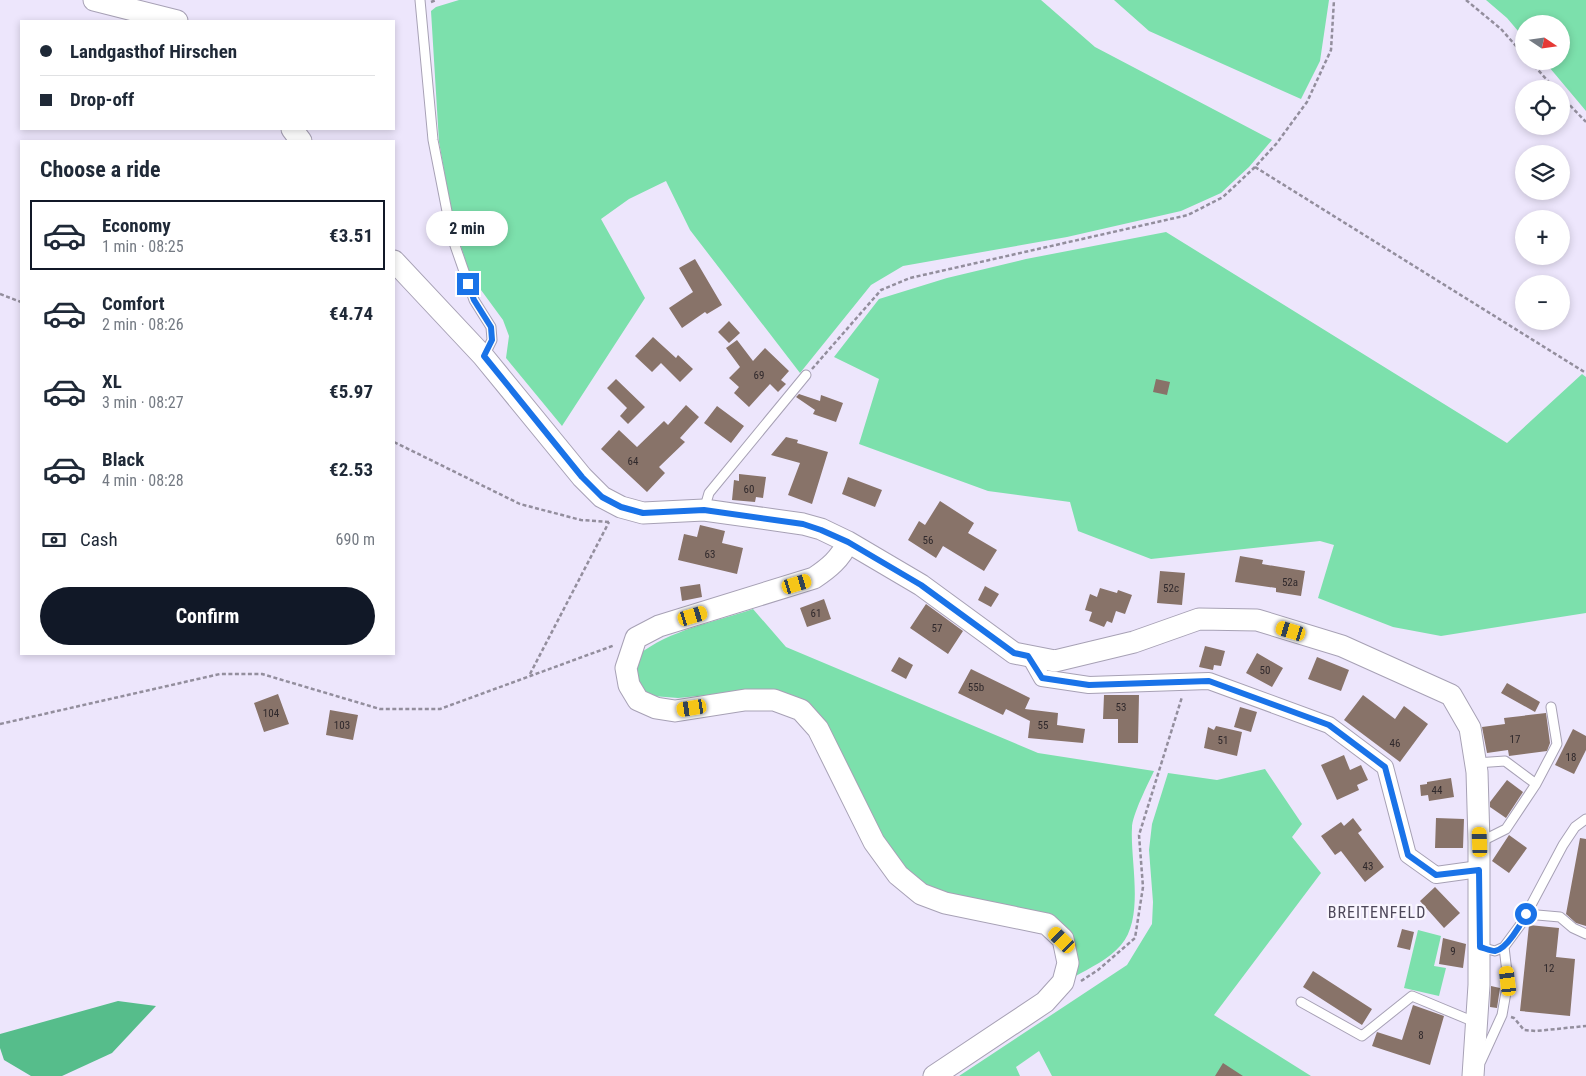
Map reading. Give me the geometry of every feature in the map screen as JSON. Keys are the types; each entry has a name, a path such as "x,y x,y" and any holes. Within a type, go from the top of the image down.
{"street":[{"path":"94,0 174,20"},
{"path":"395,262 484,356 615,515 704,510 803,524 821,530 848,542 921,585 1014,653 1055,661 1134,642 1198,619 1257,620 1342,646 1451,695 1470,728 1476,763 1480,842 1480,947 1474,1076"},
{"path":"848,542 843,553 830,568 814,578 659,626 636,638 626,668 628,685 638,700 656,708 675,711 745,700 774,700 801,710 818,729 874,842 898,875 921,894 945,903 1047,924 1062,940 1068,963 1063,982 1045,1002 934,1076"},
{"path":"1028,656 1042,678 1089,685 1209,681 1329,725 1385,767 1408,855 1436,875 1479,870"}],"lane":[{"path":"420,0 433,140 452,237 474,300 491,327 492,340 484,356"},
{"path":"704,510 709,493 806,375"},
{"path":"1480,842 1506,830 1536,784 1557,744 1551,707"},
{"path":"1476,763 1505,761 1536,784"},
{"path":"1480,947 1495,951 1504,947 1522,924 1563,845 1575,827 1586,819"},
{"path":"1526,914 1560,918 1573,928 1586,934"},
{"path":"1474,1076 1502,1015 1508,981 1504,947"},
{"path":"1301,1002 1362,1036 1412,996 1477,1023"}],"path":[{"path":"806,375 880,290 910,278 1188,215 1223,197 1277,143 1307,102 1331,50 1334,0"},
{"path":"1466,0 1500,29 1515,45"},
{"path":"1538,70 1547,80"},
{"path":"1570,105 1586,122"},
{"path":"1256,166 1586,373"},
{"path":"0,294 20,302"},
{"path":"395,442 520,504 581,520 615,515"},
{"path":"529,676 615,515"},
{"path":"0,724 220,674 262,674 380,708 440,709 636,638"},
{"path":"1075,984 1098,970 1135,938 1143,887 1139,835 1186,682"},
{"path":"1502,1015 1514,1018 1524,1030 1536,1031 1586,1026"}],"green space":[{"path":"459,0 1041,0 1095,47 1272,140 1249,167 1221,193 1181,211 1067,237 903,266 871,285 800,373 690,230 666,181 629,199 601,219 645,298 562,426 506,358 509,336 503,320 470,275 453,221 439,142 431,11 436,7"},
{"path":"1114,0 1329,0 1320,61 1301,99 1149,31"},
{"path":"1486,0 1586,0 1586,111 1570,92 1570,80 1560,80 1552,70 1570,70 1570,15 1515,15 1515,27"},
{"path":"1166,232 1507,443 1582,374 1586,377 1586,613 1441,636 1393,627 1318,598 1334,545 1320,541 1151,559 1078,531 1070,502 988,491 859,444 879,379 834,357 879,299 947,278 1026,259"},
{"path":"753,609 786,647 1038,753 1154,771 1133,822 1132,841 1135,888 1133,920 1121,945 1105,959 1074,977 1075,942 1064,926 949,895 923,885 886,850 812,706 791,696 736,692 678,698 653,696 640,688 634,679 638,655 651,646 678,633"},
{"path":"1265,769 1302,824 1292,837 1321,873 1214,1015 1311,1076 1052,1076 1039,1051 1016,1067 1020,1076 959,1076 1127,965 1152,924 1153,902 1149,850 1152,824 1168,773 1217,780"},
{"path":"1418,930 1441,936 1434,966 1446,968 1439,996 1404,988"},
{"path":"118,1001 156,1006 112,1053 62,1076 31,1076 4,1060 0,1048 0,1034"}],"building":[{"path":"695,259 722,305 707,314 705,312 682,328 669,308 693,292 679,268"},
{"path":"729,321 740,333 729,343 718,332"},
{"path":"653,337 676,358 678,355 693,369 680,382 661,363 652,372 635,356"},
{"path":"737,340 753,361 765,348 789,371 781,380 786,384 778,392 770,384 749,407 734,393 739,387 729,378 740,367 726,348"},
{"path":"616,379 645,407 628,424 620,416 627,408 607,388"},
{"path":"1156,379 1170,382 1167,395 1153,392"},
{"path":"799,394 820,401 821,395 843,403 836,422 813,414 815,410 796,397"},
{"path":"686,405 699,417 680,438 685,442 659,467 665,473 647,492 601,449 619,430 637,447 664,421 668,425"},
{"path":"717,406 744,426 731,443 704,423"},
{"path":"786,437 798,440 797,443 828,452 812,504 788,495 800,463 771,455"},
{"path":"739,474 766,477 763,498 756,497 755,502 732,500 734,480 739,481"},
{"path":"848,477 882,490 875,507 842,494"},
{"path":"940,501 974,523 968,533 997,550 984,571 943,546 936,558 908,540 919,521 925,525"},
{"path":"700,525 725,531 722,543 743,548 737,574 678,560 684,534 697,537"},
{"path":"1240,556 1263,560 1262,564 1305,571 1301,596 1276,592 1276,588 1235,582"},
{"path":"1160,571 1185,573 1182,605 1157,603"},
{"path":"700,584 702,597 682,601 680,587"},
{"path":"985,586 999,594 991,607 978,600"},
{"path":"1100,588 1117,593 1118,590 1132,595 1125,614 1116,611 1112,623 1107,621 1104,627 1089,621 1092,612 1085,610 1090,594 1097,597"},
{"path":"824,599 831,619 807,627 800,608"},
{"path":"926,604 963,631 948,654 910,628"},
{"path":"1205,646 1225,651 1221,666 1214,665 1213,670 1199,667"},
{"path":"1257,653 1283,668 1272,687 1246,673"},
{"path":"899,657 913,665 906,679 891,671"},
{"path":"1317,657 1349,670 1341,691 1308,679"},
{"path":"971,669 1030,698 1025,709 1058,713 1057,725 1085,729 1083,743 1028,738 1030,721 1006,709 1003,715 958,693"},
{"path":"1507,683 1540,702 1535,712 1501,693"},
{"path":"278,694 289,724 264,732 254,703"},
{"path":"1104,695 1139,695 1138,743 1118,743 1118,719 1103,719"},
{"path":"1363,695 1395,719 1404,706 1428,724 1400,762 1344,720"},
{"path":"1240,707 1257,712 1251,732 1234,727"},
{"path":"330,710 358,715 353,740 326,735"},
{"path":"1546,713 1550,743 1547,751 1509,756 1508,750 1487,753 1482,727 1505,724 1504,718"},
{"path":"1216,726 1242,732 1237,756 1204,748 1208,727 1214,730"},
{"path":"1573,729 1586,736 1586,750 1574,774 1555,765"},
{"path":"1344,755 1350,770 1361,765 1368,780 1357,785 1359,790 1337,800 1321,765"},
{"path":"1451,778 1454,797 1429,801 1428,795 1421,796 1420,785"},
{"path":"1507,780 1523,792 1506,818 1490,807 1490,802"},
{"path":"1353,818 1362,830 1358,833 1384,867 1365,882 1341,851 1335,855 1321,836 1341,822 1344,826"},
{"path":"1436,818 1464,819 1463,848 1435,848"},
{"path":"1509,835 1527,848 1509,873 1492,861"},
{"path":"1580,838 1586,839 1586,926 1576,923 1566,914"},
{"path":"1435,887 1460,913 1444,928 1420,901"},
{"path":"1529,925 1559,928 1556,957 1575,959 1570,1016 1520,1011"},
{"path":"1402,929 1414,932 1410,950 1397,947"},
{"path":"1443,938 1466,944 1463,968 1439,964"},
{"path":"1313,971 1372,1009 1362,1025 1303,987"},
{"path":"1491,986 1500,988 1497,1008 1490,1007"},
{"path":"1413,1005 1444,1016 1430,1065 1372,1046 1377,1032 1402,1040"},
{"path":"1223,1063 1243,1076 1215,1076"}],"district":[{"name":"BREITENFELD","path":"1377,912"}],"route":[{"path":"468,284 474,300 491,327 492,340 484,356 582,477 602,497 621,507 643,513 704,510 803,524 821,530 848,542 921,585 1014,653 1028,656 1042,678 1089,685 1209,681 1329,725 1385,767 1408,855 1436,875 1479,870 1480,947 1495,951 1504,947 1522,924 1526,914"}]}
